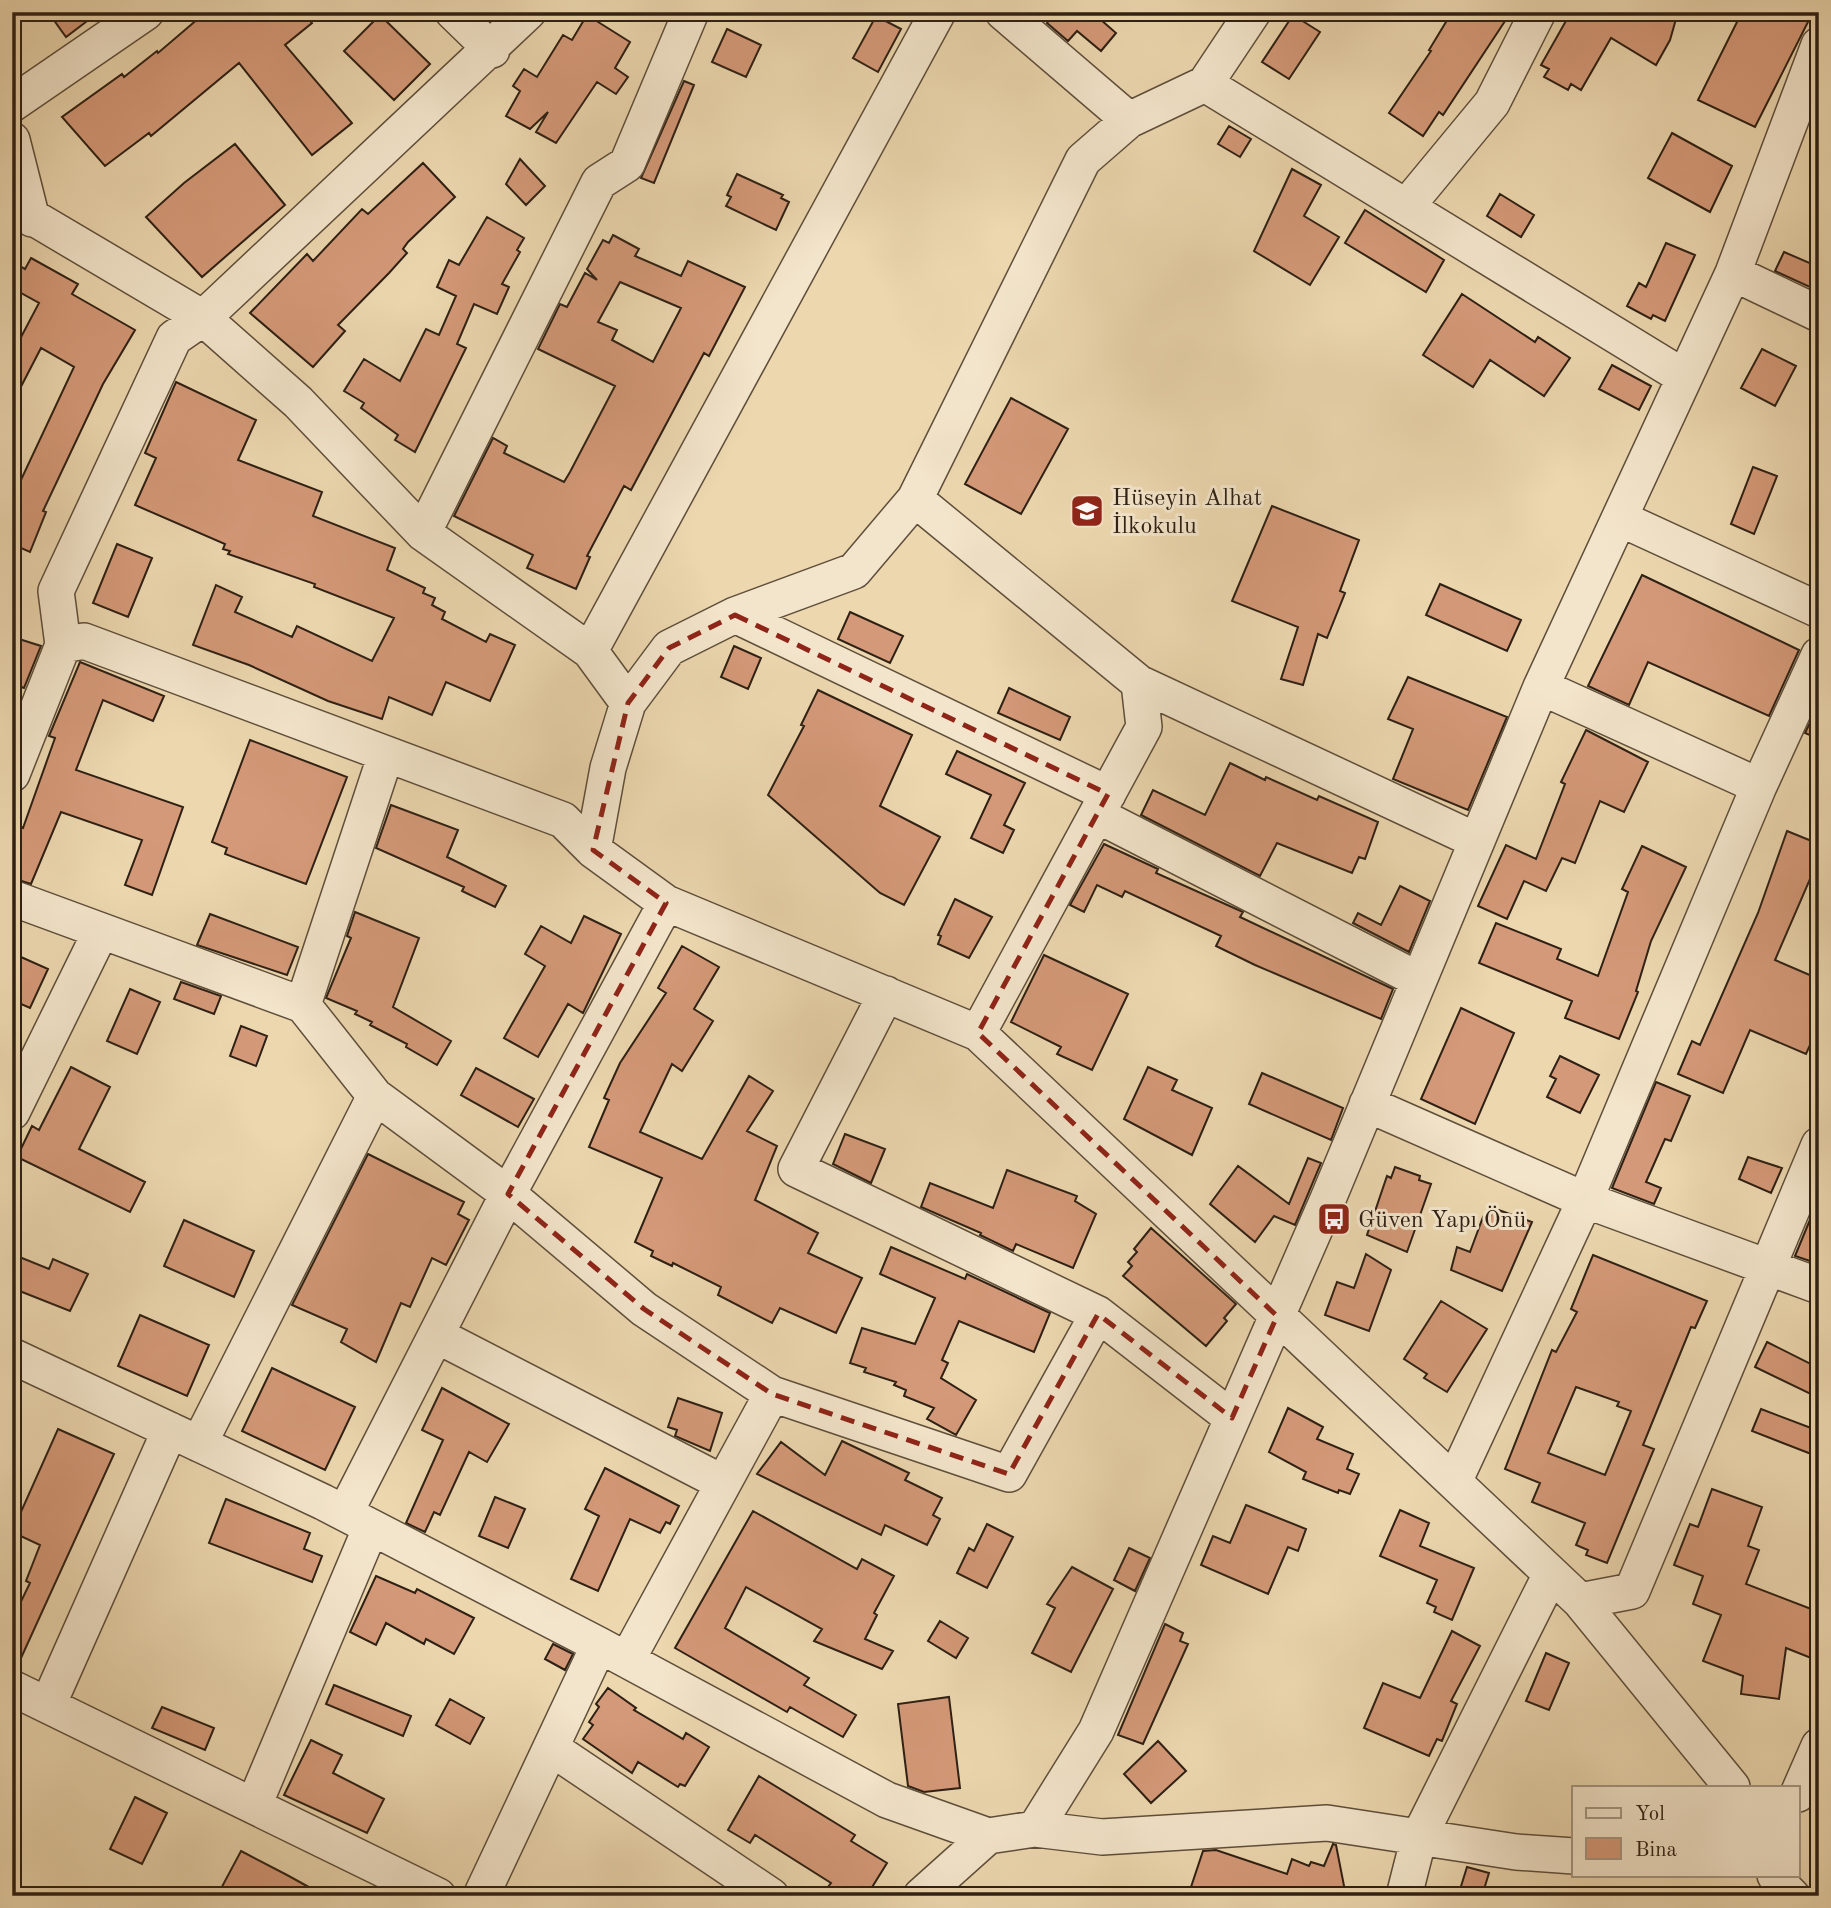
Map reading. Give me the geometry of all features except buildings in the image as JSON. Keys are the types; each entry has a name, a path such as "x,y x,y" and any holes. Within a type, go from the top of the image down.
{"street":[{"path":"12,104 146,12"},
{"path":"453,12 492,50"},
{"path":"12,774 63,645 56,591 174,338 203,318 492,50 528,12"},
{"path":"423,533 599,182 627,164 691,12"},
{"path":"590,651 939,12"},
{"path":"593,850 608,768 628,703 669,648 735,615 854,571 915,499 1083,160 1129,120 1205,84 1253,12"},
{"path":"1406,207 1492,103 1538,12"},
{"path":"1026,19 1129,120"},
{"path":"1035,1829 1096,1731 1277,1316 1541,687 1733,273 1819,45"},
{"path":"1205,84 1684,377"},
{"path":"12,140 22,212 203,318 298,402 423,533 590,651 628,703"},
{"path":"1733,273 1819,313"},
{"path":"915,499 1139,683 1477,841"},
{"path":"1621,519 1819,610"},
{"path":"735,615 1103,805 1419,979"},
{"path":"63,645 84,640 563,820 593,850 666,903 978,1033 1580,1601 1731,1786"},
{"path":"1454,1482 1585,1200 1759,786 1819,655"},
{"path":"978,1033 1144,727 1139,683"},
{"path":"1541,687 1759,786"},
{"path":"303,1005 386,754"},
{"path":"12,898 303,1005 375,1096 508,1194 644,1309 772,1394 1009,1474 1098,1314"},
{"path":"254,1805 358,1520 436,1335 508,1194 666,903"},
{"path":"12,1112 101,931"},
{"path":"886,994 796,1169 1098,1314 1232,1418"},
{"path":"48,1705 184,1437 375,1096"},
{"path":"1367,1104 1585,1200 1819,1286"},
{"path":"1580,1601 1632,1591 1819,1144"},
{"path":"436,1335 723,1483"},
{"path":"12,1356 358,1520 613,1652 887,1800 988,1836 1035,1829 1102,1838 1327,1823 1516,1852 1572,1856"},
{"path":"481,1896 551,1748 723,1483 772,1394"},
{"path":"1404,1896 1419,1837 1551,1574"},
{"path":"12,1688 438,1896"},
{"path":"1800,1789 1819,1746"},
{"path":"551,1748 771,1896"},
{"path":"1800,1816 1819,1812"},
{"path":"921,1896 988,1836"}],"highlighted area":[{"path":"735,615 1108,794 978,1033 1277,1316 1232,1418 1098,1314 1009,1474 772,1394 644,1309 508,1194 666,903 593,850 628,703 669,648"}],"place":[{"name":"Hüseyin Alhat İlkokulu","path":"1087,511"},
{"name":"Güven Yapı Önü","path":"1334,1219"}]}
